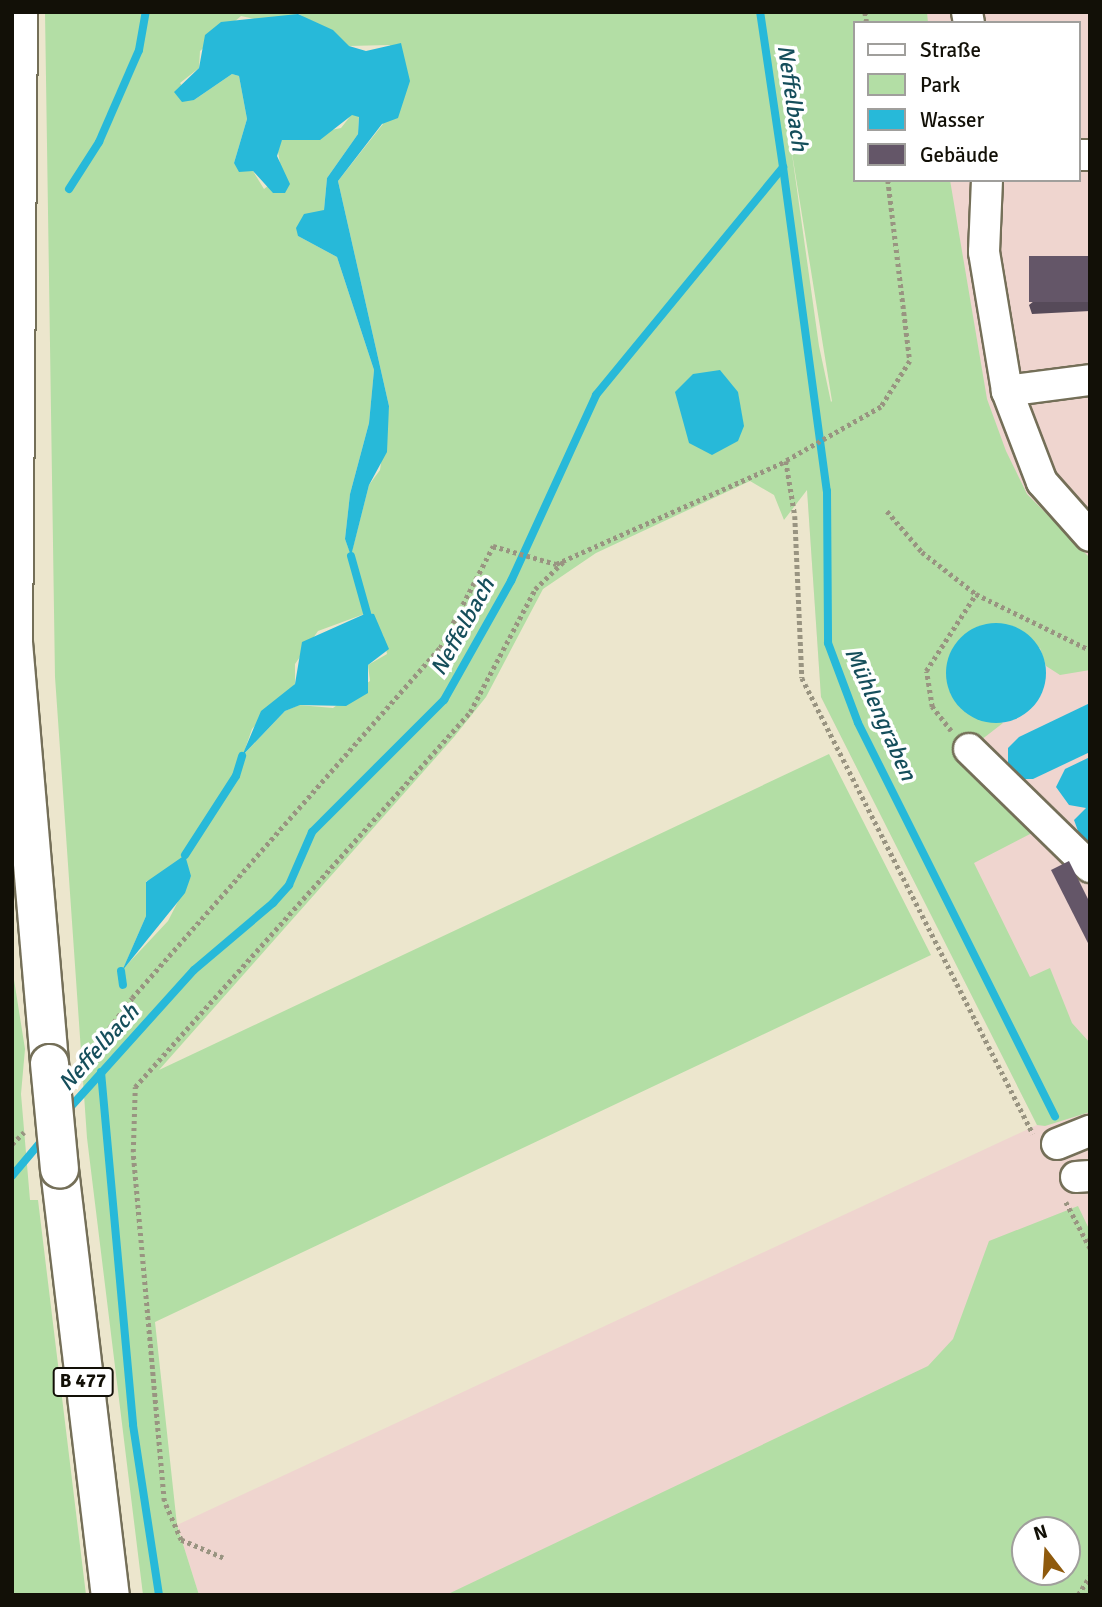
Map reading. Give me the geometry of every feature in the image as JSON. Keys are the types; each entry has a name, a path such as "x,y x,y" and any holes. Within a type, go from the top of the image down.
{"main road":[{"name":"B 477","path":"18,12 13,642 60,1070 59,1168 110,1595"}],"lane":[{"path":"987,182 984,252 1007,391 1042,482 1090,536"},
{"path":"1007,391 1090,380"},
{"path":"969,749 1090,867"}],"path":[{"path":"60,1070 132,998 440,648 491,548 509,550 549,565 565,561 786,461 835,436 887,402 910,361 888,182"},
{"path":"786,461 795,516 802,678 1070,1138"},
{"path":"887,511 922,552 975,594 1090,650"},
{"path":"223,1558 181,1540 164,1501 133,1152 135,1087 470,712 535,589 565,561"},
{"path":"969,749 932,707 926,671 975,594"},
{"path":"12,1144 27,1129"},
{"path":"1076,1182 1090,1248"},
{"path":"1078,1595 1090,1576"}],"shaded area":[{"path":"875,12 1090,12 1090,1253 939,1381 482,1595 199,1595 177,1525 1037,1125 821,697 807,488 836,445 897,182 1081,182 1081,21 876,21"}],"green space":[{"path":"45,12 927,12 928,21 853,21 853,182 950,182 987,399 1006,451 1027,494 1090,558 1090,670 1060,675 1046,666 1040,648 947,680 966,713 1003,723 963,754 1032,833 974,863 1030,977 1050,968 1072,1023 1090,1043 1090,1112 1045,1126 1037,1125 821,697 807,490 784,520 774,495 750,481 596,553 543,589 486,697 454,737 159,1070 829,754 931,955 155,1322 177,1525 199,1595 143,1595 87,1138 55,677","holes":["299,14 348,46 390,45 383,124 338,181 389,406 380,470 369,485 351,555 345,539 350,494 369,423 374,370 337,257 298,236 324,210 327,178 358,134 359,116 352,114 341,128 282,140 277,146 282,175 264,189 253,171 234,163 247,119 239,76 232,74 194,100 180,83 199,68 200,51 241,16 264,21","791,147 832,401 831,402 819,346","367,613 383,635 387,654 368,665 370,681 333,708 299,705 285,711 243,755 252,729 295,684 295,664 318,631","191,876 168,921 123,969 146,916 146,881"]},
{"path":"12,967 25,1049 21,1094 30,1200 38,1200 86,1595 12,1595"},
{"path":"1078,1206 1090,1231 1090,1595 446,1595 928,1366 953,1339 989,1241"}],"water":[{"path":"298,14 333,30 349,46 366,51 401,43 410,81 398,118 382,124 338,181 389,406 387,452 369,485 351,556 345,539 350,494 369,423 374,370 337,257 298,236 296,228 304,214 324,210 327,178 358,134 359,117 352,115 320,140 282,140 277,156 290,184 285,193 273,193 253,171 239,172 234,163 247,119 239,76 232,74 194,100 182,102 174,92 199,68 205,35 221,22"},
{"path":"720,370 738,392 744,426 738,441 712,455 689,443 675,392 693,374"},
{"path":"367,613 374,614 389,649 368,665 368,693 346,706 300,705 285,711 242,756 261,711 295,684 302,642"},
{"path":"996,623 1015,627 1031,638 1042,654 1046,673 1042,692 1031,708 1015,719 996,723 977,719 961,708 950,692 946,673 950,654 961,638 977,627"},
{"path":"1090,703 1090,752 1033,779 1018,779 1008,769 1008,748 1019,737"},
{"path":"1090,757 1090,845 1082,842 1074,820 1086,808 1069,805 1056,787 1065,769"},
{"path":"185,855 191,876 185,893 122,971 146,916 146,882"}],"building":[{"path":"1029,256 1090,256 1090,302 1029,302"},
{"path":"1069,861 1090,903 1090,947 1051,870"}],"waterway":[{"path":"69,189 99,142 139,50 146,12"},
{"name":"Neffelbach","path":"66,1112 194,970 273,903 289,885 312,832 444,700 511,581 596,395 783,167 760,12"},
{"name":"Mühlengraben","path":"783,167 827,491 828,643 858,723 1055,1116"},
{"path":"351,556 367,613"},
{"path":"185,855 236,776 242,756"},
{"path":"121,971 123,985"},
{"path":"101,1072 133,1425 159,1595"},
{"name":"Neffelbach","path":"12,1176 44,1138"}]}
